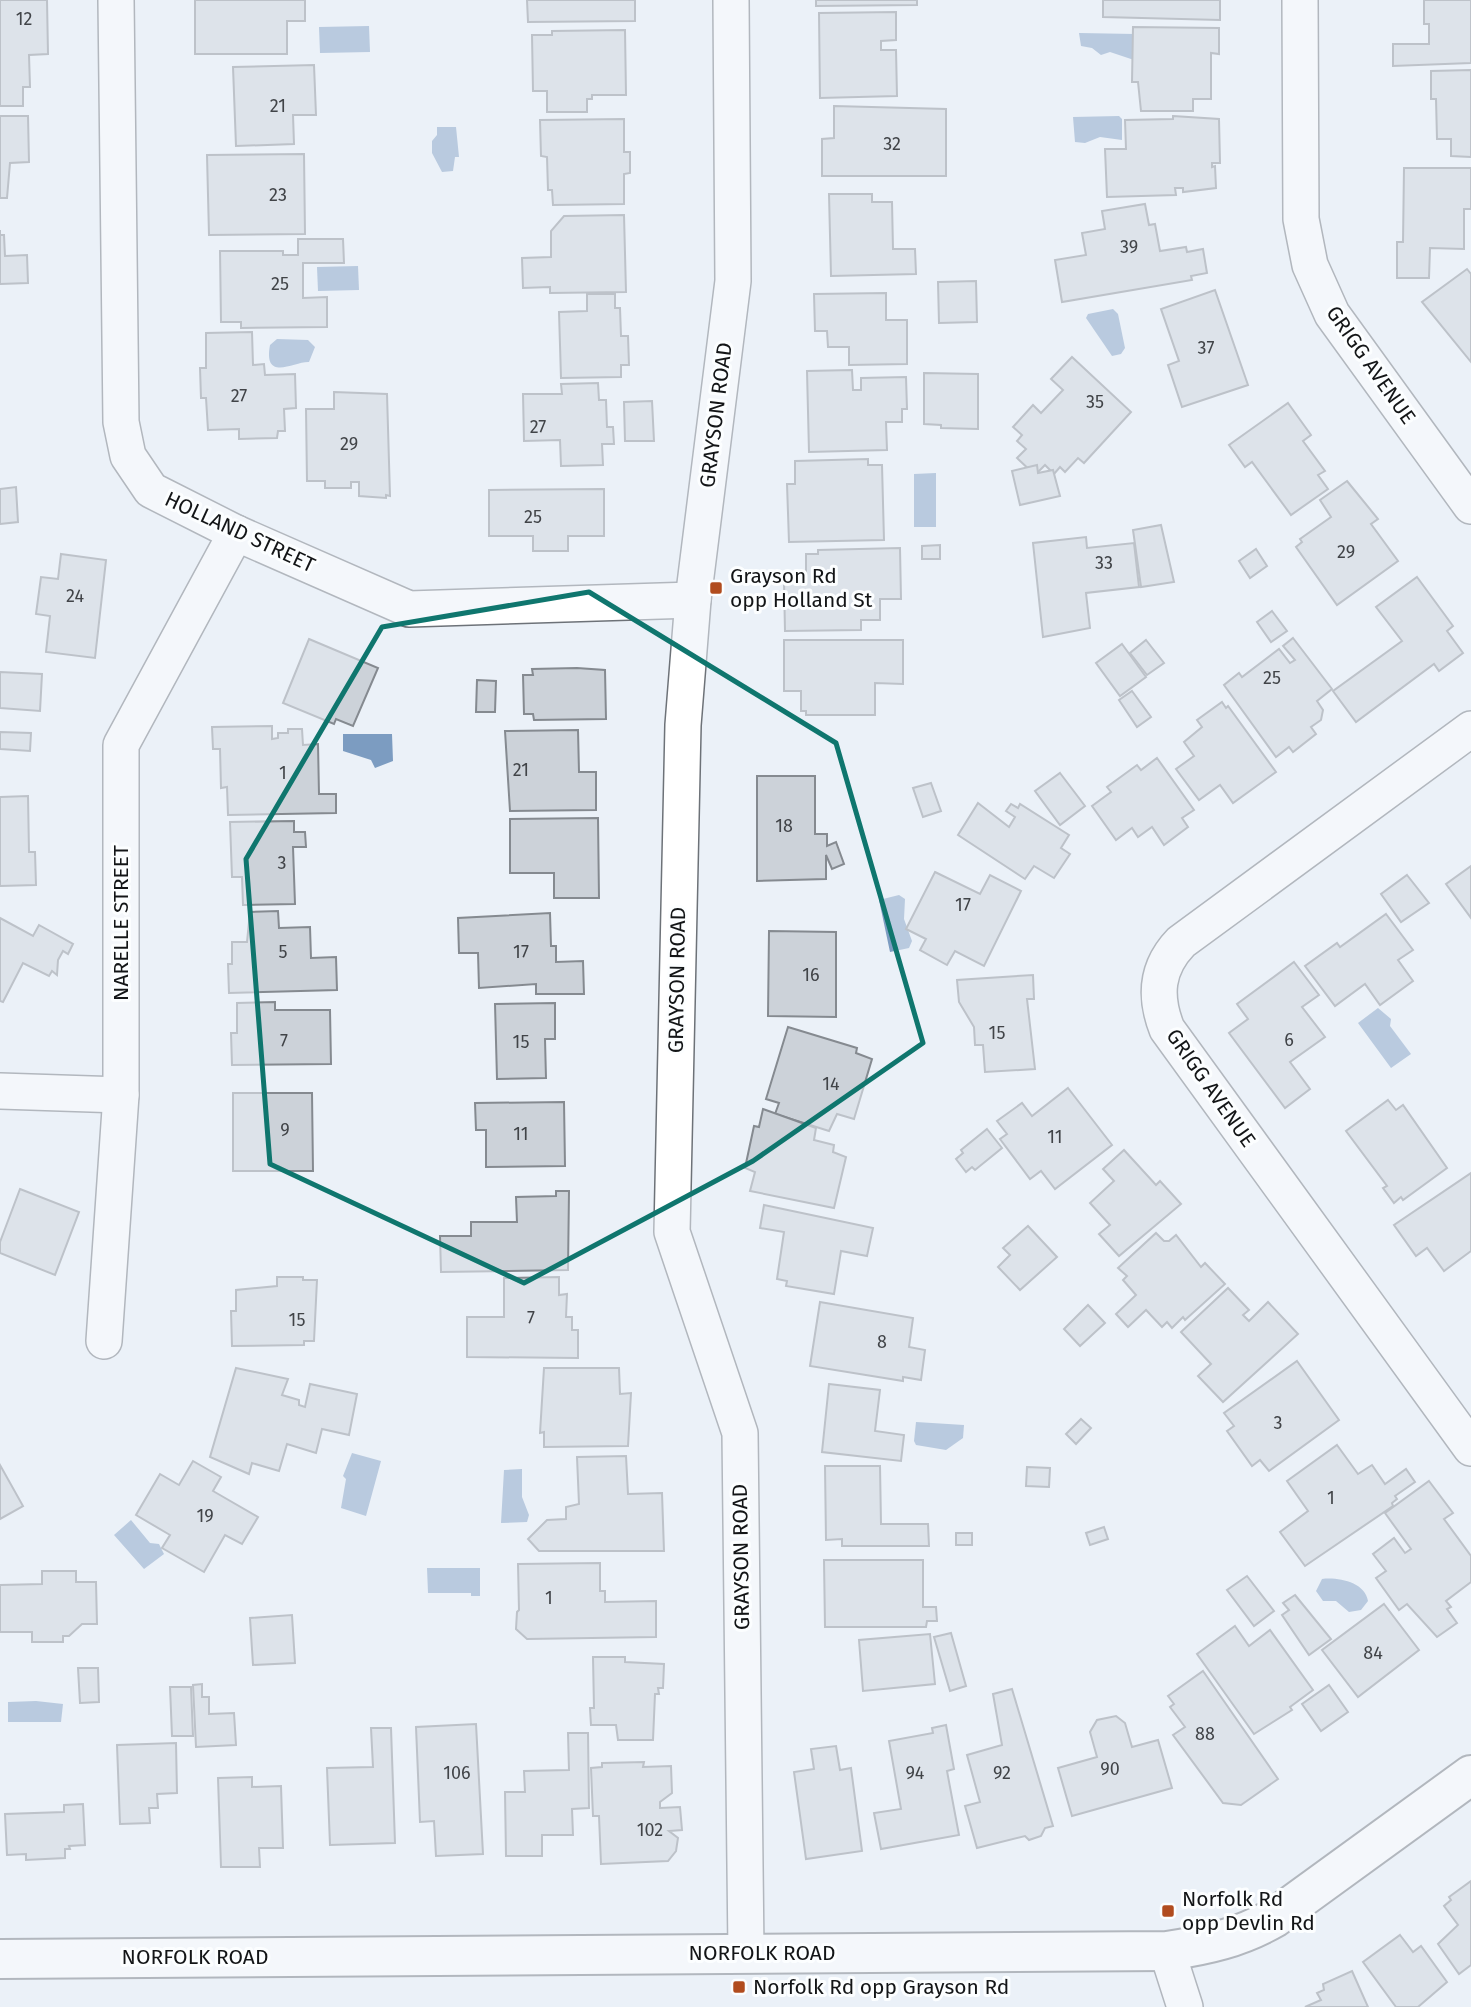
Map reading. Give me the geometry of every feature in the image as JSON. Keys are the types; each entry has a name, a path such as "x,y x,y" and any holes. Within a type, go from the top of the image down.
{"street":[{"name":"HOLLAND STREET","path":"116,0 121,422 128,456 151,490 236,533 410,609 692,600"},
{"name":"GRAYSON ROAD","path":"731,0 733,281 692,600 683,725 671,1232 740,1433 746,1952"},
{"name":"GRIGG AVENUE","path":"1300,0 1301,219 1310,265 1332,314 1471,506"},
{"name":"NARELLE STREET","path":"104,1341 121,1095 121,745 236,533"},
{"name":"GRIGG AVENUE","path":"1471,729 1181,942 1165,963 1158,991 1158,1006 1167,1029 1471,1448"},
{"path":"0,1091 121,1095"},
{"name":"NORFOLK ROAD","path":"0,1959 1167,1951 1221,1942 1256,1928 1471,1775"},
{"path":"1167,1951 1185,2007"}],"highlighted area":[{"path":"589,592 836,743 923,1043 753,1161 524,1283 270,1164 246,859 382,627"}],"water":[{"path":"369,26 370,52 320,53 319,27"},
{"path":"1079,33 1135,34 1134,60 1110,52 1101,55 1092,48 1081,46"},
{"path":"1119,116 1122,119 1122,140 1100,137 1085,143 1075,142 1073,117"},
{"path":"437,127 456,127 459,157 455,157 453,171 442,172 432,153 432,141 437,135"},
{"path":"358,266 359,290 318,291 317,267"},
{"path":"1113,309 1118,314 1125,348 1121,354 1112,356 1086,318 1088,314"},
{"path":"277,339 308,340 315,347 309,362 282,367 271,364 270,345"},
{"path":"936,473 936,527 914,527 914,474"},
{"path":"343,734 392,734 393,761 375,768 371,760 343,751"},
{"path":"899,895 905,899 904,919 912,941 909,948 890,952 879,900"},
{"path":"1378,1008 1391,1019 1390,1026 1411,1054 1391,1068 1358,1023"},
{"path":"916,1422 964,1425 963,1438 946,1450 916,1445"},
{"path":"352,1453 381,1461 366,1516 341,1508 346,1479 343,1476"},
{"path":"522,1469 522,1497 529,1515 527,1522 501,1523 504,1470"},
{"path":"131,1520 150,1543 159,1544 164,1554 144,1569 114,1535"},
{"path":"427,1568 480,1568 480,1596 471,1596 471,1593 428,1593"},
{"path":"1322,1579 1350,1582 1362,1589 1368,1601 1361,1610 1349,1612 1336,1601 1323,1601 1316,1591"},
{"path":"8,1702 63,1704 61,1722 8,1722"}],"building":[{"path":"0,0 47,0 48,54 29,55 30,87 23,87 23,106 0,106"},
{"path":"195,0 305,0 305,21 287,21 287,54 195,54"},
{"path":"527,0 635,0 635,21 528,22"},
{"path":"816,0 917,0 917,5 816,6"},
{"path":"1103,0 1220,0 1220,20 1103,17"},
{"path":"1424,0 1471,0 1471,63 1393,66 1393,44 1429,44 1429,24 1424,24"},
{"path":"896,12 896,40 881,41 881,50 896,50 897,96 820,98 819,13"},
{"path":"1133,27 1219,28 1219,54 1211,53 1211,99 1193,99 1193,111 1141,111 1138,82 1132,82"},
{"path":"625,30 626,95 592,95 592,99 587,99 587,112 547,112 547,91 533,91 532,35 552,35 552,31"},
{"path":"314,65 316,115 293,115 294,144 236,146 233,67"},
{"path":"1471,70 1471,157 1451,156 1451,139 1437,139 1436,99 1431,99 1431,71"},
{"path":"834,106 946,109 946,176 822,176 822,139 834,138"},
{"path":"0,116 28,116 29,162 10,163 7,198 0,198"},
{"path":"1173,116 1219,119 1220,163 1212,163 1212,167 1215,166 1216,188 1183,192 1183,188 1175,188 1176,195 1107,197 1105,149 1126,149 1125,120 1173,119"},
{"path":"624,119 624,152 630,152 630,173 624,174 624,204 553,205 552,190 548,190 547,157 541,156 540,120"},
{"path":"304,154 305,234 209,235 207,155"},
{"path":"1404,168 1471,168 1471,209 1464,209 1464,249 1430,248 1429,278 1397,278 1397,242 1403,242"},
{"path":"829,194 872,194 872,202 892,202 893,249 915,249 916,274 831,276"},
{"path":"1145,204 1149,225 1155,224 1160,251 1186,247 1187,252 1203,249 1207,273 1191,276 1192,280 1062,302 1055,260 1086,255 1082,233 1105,229 1102,211"},
{"path":"624,215 626,292 550,293 550,287 523,288 522,258 551,257 551,231 564,216"},
{"path":"0,235 4,235 5,256 27,255 28,283 0,284"},
{"path":"298,239 343,239 344,263 303,263 303,298 327,297 327,327 241,328 241,322 221,322 220,251 283,251 283,255 298,255"},
{"path":"1467,269 1471,274 1471,362 1422,302"},
{"path":"976,281 977,322 939,323 938,282"},
{"path":"1215,290 1248,385 1182,407 1168,365 1179,361 1161,309"},
{"path":"886,293 886,320 907,320 907,364 849,365 849,347 828,347 827,331 815,331 814,294"},
{"path":"587,294 615,294 615,308 620,308 621,336 628,336 629,365 621,365 621,377 561,378 559,312 587,311"},
{"path":"252,332 253,365 264,364 265,375 295,374 296,408 284,409 285,431 278,431 277,438 239,439 239,429 208,430 206,398 201,398 200,368 206,368 206,333"},
{"path":"1072,357 1131,412 1084,463 1078,458 1065,472 1060,467 1054,474 1045,465 1035,475 1017,458 1026,449 1017,441 1022,435 1013,427 1033,405 1041,413 1063,390 1051,379"},
{"path":"852,370 853,390 861,390 861,378 906,377 907,409 902,409 902,422 886,422 887,450 809,452 807,371"},
{"path":"924,373 978,374 978,429 941,428 941,425 924,424"},
{"path":"598,383 599,400 606,400 607,427 613,427 614,444 602,444 603,465 561,466 560,440 524,441 523,394 562,394 561,384"},
{"path":"334,392 387,394 390,496 359,496 359,482 351,482 351,488 325,488 325,481 307,481 306,409 334,409"},
{"path":"652,401 654,441 625,441 624,402"},
{"path":"1288,403 1311,435 1303,441 1325,471 1318,475 1328,489 1291,515 1252,462 1245,467 1229,445"},
{"path":"868,459 868,465 882,465 884,540 789,542 787,484 795,484 795,461"},
{"path":"1037,465 1038,473 1053,470 1060,496 1020,505 1012,471"},
{"path":"1347,481 1378,519 1371,524 1398,561 1337,605 1296,547 1302,542 1300,539 1331,517 1320,500"},
{"path":"16,487 18,522 0,524 0,489"},
{"path":"604,489 604,536 568,536 568,551 533,551 533,536 489,536 489,490"},
{"path":"1161,525 1174,582 1141,587 1133,530"},
{"path":"1086,537 1087,548 1134,543 1139,587 1086,593 1090,628 1043,637 1033,543"},
{"path":"940,545 940,559 922,559 922,546"},
{"path":"900,548 901,599 880,599 880,620 861,620 861,630 785,631 784,582 801,582 801,575 806,575 806,554 818,554 818,550"},
{"path":"1256,549 1267,566 1250,578 1239,561"},
{"path":"61,554 106,560 95,658 46,652 50,616 36,614 41,577 58,579"},
{"path":"1417,577 1453,626 1447,631 1463,653 1439,671 1434,664 1356,722 1333,691 1402,641 1376,607"},
{"path":"1272,611 1287,631 1271,642 1257,622"},
{"path":"1293,638 1332,689 1317,701 1323,710 1321,720 1311,727 1316,734 1293,752 1289,747 1276,757 1224,685 1239,673 1242,677 1279,649 1290,663 1295,660 1283,646"},
{"path":"309,639 378,668 353,726 336,719 334,724 283,703"},
{"path":"784,640 903,640 903,684 875,683 875,715 806,715 806,711 801,711 801,691 784,691"},
{"path":"1146,640 1164,663 1147,675 1130,653"},
{"path":"1122,644 1146,677 1120,696 1096,663"},
{"path":"532,669 605,670 606,719 534,720 533,714 524,714 523,675 533,675"},
{"path":"0,672 42,674 40,711 0,708"},
{"path":"477,680 496,681 495,712 476,712"},
{"path":"1132,691 1151,717 1137,727 1119,700"},
{"path":"1222,702 1226,708 1228,706 1276,772 1233,803 1220,785 1199,800 1176,769 1194,756 1184,742 1202,727 1197,720"},
{"path":"272,726 272,739 278,738 278,733 288,733 288,729 302,729 303,745 318,744 319,794 336,794 336,813 228,815 227,787 221,788 220,749 213,749 212,727"},
{"path":"578,730 579,772 596,772 596,810 510,811 505,731"},
{"path":"0,732 31,733 30,751 0,749"},
{"path":"1157,758 1194,810 1182,818 1188,827 1164,845 1152,827 1138,837 1132,828 1116,840 1092,806 1111,792 1107,787 1137,765 1141,770"},
{"path":"1060,773 1085,806 1060,825 1035,791"},
{"path":"757,776 815,776 815,834 827,834 827,846 836,842 844,864 832,869 826,855 826,879 757,881"},
{"path":"931,783 941,811 923,817 913,788"},
{"path":"28,796 29,852 35,852 36,885 0,886 0,797"},
{"path":"978,803 1009,827 1015,817 1006,811 1011,804 1018,808 1020,804 1069,835 1061,848 1070,854 1054,878 1034,866 1025,879 958,835"},
{"path":"598,818 599,898 554,898 554,873 510,873 510,819"},
{"path":"294,821 294,832 305,832 306,847 293,847 295,904 243,905 242,877 232,877 230,822"},
{"path":"1471,866 1471,918 1446,884"},
{"path":"935,872 980,894 990,875 1021,891 984,966 955,951 947,965 920,950 926,939 906,929"},
{"path":"1407,875 1429,903 1401,922 1381,894"},
{"path":"278,911 279,928 310,927 311,958 336,957 337,990 229,993 228,964 232,964 232,942 247,942 250,912"},
{"path":"550,913 551,946 556,946 556,962 583,961 584,994 536,994 536,984 479,988 478,953 459,953 458,918"},
{"path":"1386,914 1413,950 1398,960 1413,981 1380,1005 1365,984 1335,1006 1305,966 1337,943 1340,947"},
{"path":"0,918 33,936 39,925 73,944 68,954 63,951 58,960 57,975 52,971 49,976 23,963 3,1002 0,1001"},
{"path":"769,931 836,932 836,1017 768,1016"},
{"path":"1294,962 1319,995 1302,1007 1325,1037 1290,1062 1310,1089 1285,1108 1229,1033 1248,1019 1237,1004"},
{"path":"1033,975 1034,999 1027,999 1035,1069 985,1072 983,1045 975,1045 974,1027 959,1002 957,980"},
{"path":"275,1002 275,1010 330,1010 331,1064 232,1065 231,1033 237,1033 237,1003"},
{"path":"555,1003 555,1039 545,1039 546,1078 497,1079 495,1004"},
{"path":"788,1027 857,1048 856,1053 872,1059 854,1119 837,1114 829,1131 775,1114 779,1103 766,1099"},
{"path":"1068,1088 1112,1145 1055,1189 1041,1171 1030,1179 1000,1139 1007,1134 997,1121 1022,1103 1032,1116"},
{"path":"233,1093 312,1093 313,1171 233,1171"},
{"path":"1388,1100 1396,1110 1403,1105 1447,1168 1403,1200 1401,1197 1394,1203 1383,1188 1387,1186 1346,1131"},
{"path":"564,1102 565,1166 486,1167 486,1130 476,1130 475,1103"},
{"path":"763,1109 816,1128 814,1140 834,1145 833,1152 846,1157 834,1208 750,1191 755,1172 745,1168 754,1126 759,1127"},
{"path":"987,1129 1002,1148 975,1170 972,1167 966,1172 956,1159 963,1153 961,1150"},
{"path":"1124,1150 1156,1185 1160,1181 1181,1204 1119,1256 1099,1234 1110,1225 1090,1203 1114,1181 1103,1169"},
{"path":"1471,1173 1471,1251 1444,1271 1427,1248 1416,1256 1394,1225"},
{"path":"20,1189 79,1212 55,1275 0,1253 0,1242"},
{"path":"556,1191 569,1191 568,1270 441,1272 440,1236 471,1236 471,1222 517,1222 516,1197 556,1196"},
{"path":"764,1205 873,1228 867,1256 841,1251 834,1294 786,1286 787,1281 777,1279 784,1232 760,1228"},
{"path":"1028,1226 1057,1257 1020,1290 998,1267 1010,1255 1003,1248"},
{"path":"1156,1233 1164,1241 1169,1241 1176,1235 1201,1267 1205,1263 1225,1284 1185,1320 1183,1317 1172,1328 1167,1322 1162,1327 1146,1310 1128,1327 1116,1314 1136,1295 1123,1280 1127,1276 1118,1268"},
{"path":"277,1277 317,1280 314,1341 304,1341 304,1345 232,1346 231,1311 236,1311 236,1290 277,1286"},
{"path":"559,1277 559,1295 567,1294 566,1317 572,1317 572,1330 578,1330 578,1358 467,1357 467,1317 504,1317 504,1278"},
{"path":"1228,1288 1249,1310 1243,1315 1249,1321 1268,1302 1298,1334 1223,1402 1198,1376 1211,1364 1181,1332"},
{"path":"820,1302 913,1318 909,1347 925,1350 921,1380 903,1377 903,1381 810,1366"},
{"path":"1088,1305 1105,1323 1080,1346 1064,1329"},
{"path":"1297,1361 1339,1420 1269,1471 1260,1460 1252,1466 1227,1431 1234,1426 1224,1413"},
{"path":"236,1368 288,1379 282,1395 299,1400 299,1405 305,1407 310,1384 357,1394 349,1435 322,1429 316,1453 287,1444 279,1471 252,1463 249,1474 210,1457"},
{"path":"544,1368 619,1368 620,1394 631,1393 628,1446 544,1447 544,1432 540,1433"},
{"path":"829,1384 880,1390 875,1431 904,1435 901,1461 822,1452"},
{"path":"1081,1419 1091,1428 1076,1444 1066,1434"},
{"path":"1337,1445 1358,1474 1372,1465 1385,1484 1406,1469 1415,1482 1395,1496 1397,1499 1392,1503 1393,1506 1305,1566 1280,1532 1308,1511 1287,1481"},
{"path":"626,1456 628,1494 662,1493 664,1551 539,1551 528,1539 547,1520 566,1519 566,1507 579,1504 577,1457"},
{"path":"193,1461 221,1477 213,1491 258,1517 242,1544 225,1535 204,1572 162,1548 170,1535 136,1515 160,1474 179,1485"},
{"path":"0,1465 23,1506 0,1519"},
{"path":"825,1466 880,1466 881,1524 928,1524 929,1546 842,1546 842,1539 826,1540"},
{"path":"1027,1467 1050,1468 1049,1487 1026,1486"},
{"path":"1429,1481 1453,1513 1444,1519 1471,1556 1471,1582 1446,1601 1451,1607 1447,1609 1457,1623 1437,1637 1407,1604 1399,1610 1376,1578 1386,1571 1373,1554 1394,1538 1405,1553 1411,1549 1385,1513"},
{"path":"1104,1527 1108,1539 1090,1545 1086,1533"},
{"path":"956,1533 972,1533 972,1545 956,1545"},
{"path":"824,1560 923,1560 923,1607 936,1607 937,1621 927,1621 926,1627 825,1627"},
{"path":"600,1563 600,1591 605,1591 605,1602 656,1601 656,1637 527,1639 516,1629 519,1610 518,1564"},
{"path":"42,1571 76,1571 76,1582 96,1582 97,1624 82,1624 69,1636 63,1636 63,1642 32,1642 32,1632 0,1632 0,1585 42,1584"},
{"path":"1247,1576 1274,1611 1254,1626 1227,1590"},
{"path":"1295,1595 1331,1639 1309,1655 1282,1615 1289,1610 1283,1603"},
{"path":"1384,1604 1419,1650 1358,1697 1322,1650"},
{"path":"292,1615 295,1663 253,1665 250,1618"},
{"path":"1235,1626 1249,1646 1270,1630 1313,1690 1290,1707 1292,1710 1254,1734 1197,1654"},
{"path":"951,1633 966,1686 950,1691 934,1637"},
{"path":"930,1634 935,1684 863,1691 859,1640"},
{"path":"593,1657 625,1657 625,1662 664,1664 663,1688 658,1688 659,1694 655,1694 653,1740 618,1740 616,1725 591,1725 590,1708 594,1708"},
{"path":"78,1668 98,1668 99,1702 80,1703"},
{"path":"1203,1671 1278,1779 1241,1805 1223,1803 1173,1735 1185,1727 1170,1707 1174,1704 1168,1696"},
{"path":"202,1684 202,1697 209,1697 209,1714 234,1713 236,1745 196,1747 193,1685"},
{"path":"1329,1685 1348,1712 1321,1731 1302,1704"},
{"path":"170,1687 191,1687 193,1736 172,1736"},
{"path":"1012,1689 1053,1826 1045,1828 1041,1836 1029,1840 1025,1836 977,1848 965,1806 980,1802 967,1755 1002,1745 993,1694"},
{"path":"1116,1716 1125,1723 1132,1747 1158,1740 1172,1788 1072,1816 1058,1768 1097,1757 1090,1732 1097,1720"},
{"path":"476,1724 483,1854 436,1856 434,1821 420,1822 416,1727"},
{"path":"946,1725 954,1769 947,1771 959,1835 881,1849 874,1813 901,1809 889,1741 933,1733 932,1728"},
{"path":"371,1728 391,1728 395,1843 330,1845 327,1768 373,1767"},
{"path":"568,1733 588,1733 589,1808 572,1809 573,1835 542,1835 542,1856 506,1856 505,1792 525,1792 524,1771 569,1770"},
{"path":"176,1743 177,1793 157,1794 158,1808 149,1808 150,1823 120,1824 117,1745"},
{"path":"836,1746 840,1770 851,1768 862,1851 806,1859 794,1772 814,1769 811,1749"},
{"path":"644,1762 643,1767 671,1766 672,1793 660,1802 660,1808 680,1807 682,1830 669,1831 678,1838 676,1851 668,1861 601,1864 599,1816 593,1816 591,1768 602,1767 602,1763"},
{"path":"252,1777 252,1787 281,1786 283,1848 259,1848 260,1867 221,1867 218,1778"},
{"path":"83,1804 85,1845 69,1846 70,1849 65,1849 65,1858 26,1860 26,1854 7,1855 5,1814 64,1812 64,1805"},
{"path":"1471,1881 1471,1965 1459,1974 1438,1944 1458,1925 1444,1906 1451,1900 1449,1897"},
{"path":"1400,1935 1413,1952 1421,1946 1447,1982 1418,2007 1396,2007 1363,1962"},
{"path":"1352,1971 1368,2007 1305,2007 1321,2000 1317,1993 1324,1990 1323,1984"}],"place":[{"name":"Grayson Rd opp Holland St","path":"716,588"},
{"name":"Norfolk Rd opp Devlin Rd","path":"1168,1911"},
{"name":"Norfolk Rd opp Grayson Rd","path":"739,1987"}]}
